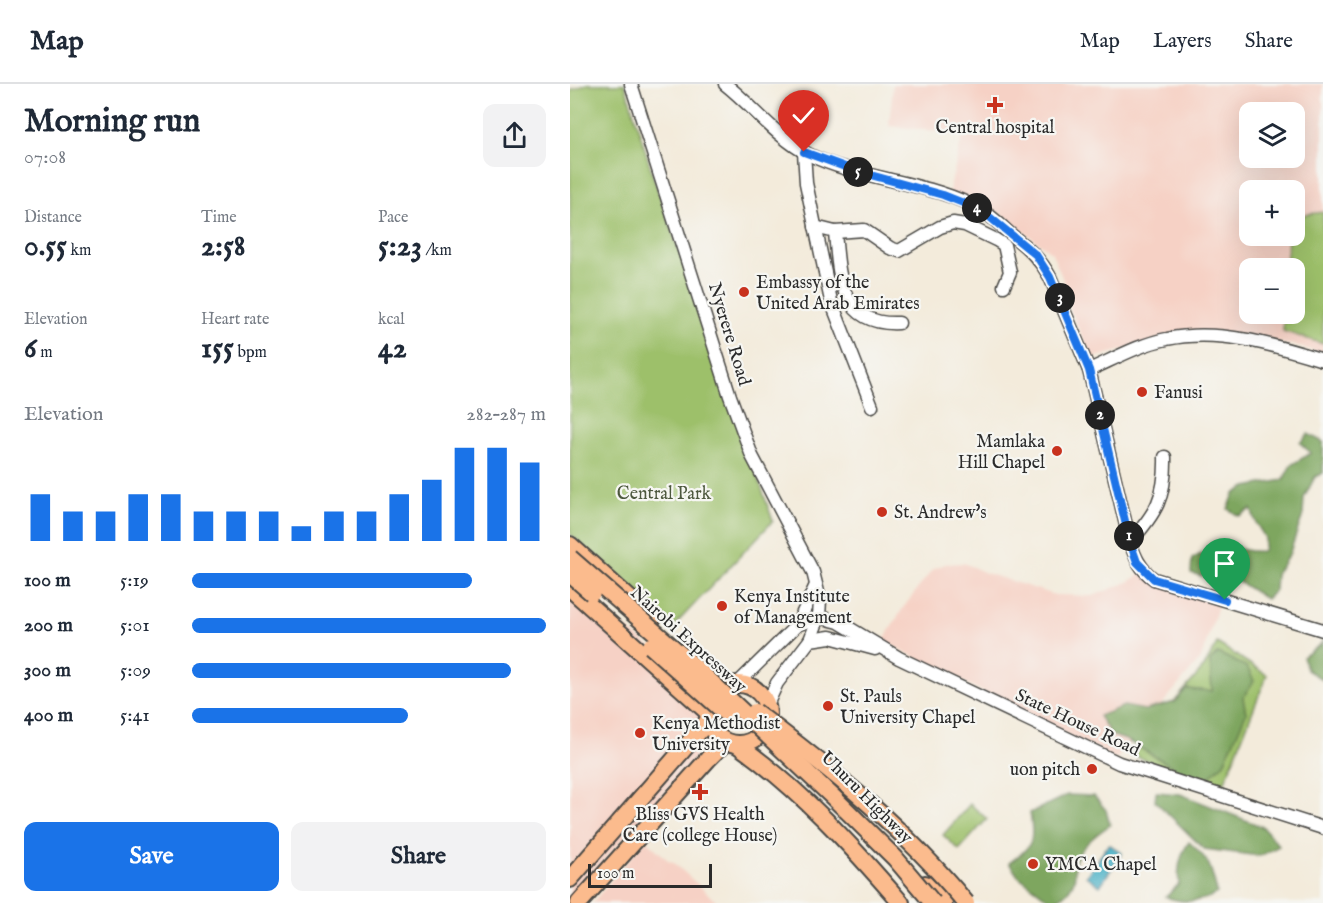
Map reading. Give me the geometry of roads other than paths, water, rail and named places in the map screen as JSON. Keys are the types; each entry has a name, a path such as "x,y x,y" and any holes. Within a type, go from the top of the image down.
{"highway":[{"path":"570,545 731,686 751,688 763,698 767,710 766,724 761,733 754,740 732,743 708,759 579,903"},
{"name":"Nairobi Expressway","path":"570,558 696,669 895,858 933,903"},
{"name":"Nairobi Expressway","path":"570,574 686,676 831,809 880,857 918,903"},
{"path":"570,588 709,716 712,729 753,755 818,813 860,855 901,903"},
{"path":"696,669 785,735 864,798 899,830 966,903"},
{"path":"570,879 709,716 714,697 731,686"},
{"name":"Uhuru Highway","path":"767,710 778,735 794,753 944,903"}],"street":[{"name":"Nyerere Road","path":"631,84 730,396 752,456 813,572 820,600 819,617 810,640 777,683 767,710"},
{"path":"724,84 784,138 804,152 856,171 965,203 991,217 1030,250 1042,263 1060,298 1089,370 1130,542 1137,562 1154,579 1323,630"},
{"path":"804,152 806,183 831,301 872,405"},
{"path":"815,228 835,232 864,230 890,248 899,250 940,227 953,223 965,225 1004,245 1010,272 1004,286"},
{"path":"835,232 840,278 843,290 852,304 863,316 872,321 885,324 899,323"},
{"path":"1089,370 1153,343 1207,335 1285,348 1323,360"},
{"path":"1130,542 1150,519 1157,506 1165,476 1165,457"},
{"path":"731,686 797,625 816,585"},
{"path":"820,600 839,622"},
{"path":"797,625 819,617"},
{"name":"State House Road","path":"819,617 839,622 894,654 1119,763 1323,828"},
{"name":"State House Road","path":"810,640 830,638 894,654"}],"water":[{"path":"1109,844 1122,853 1100,886 1086,876"}],"place":[{"name":"Central hospital","path":"995,105"},
{"name":"Embassy of the United Arab Emirates","path":"744,292"},
{"name":"Fanusi","path":"1142,392"},
{"name":"Mamlaka Hill Chapel","path":"1057,451"},
{"name":"St. Andrew's","path":"882,512"},
{"name":"Kenya Institute of Management","path":"722,606"},
{"name":"St. Pauls University Chapel","path":"828,706"},
{"name":"Kenya Methodist University","path":"640,733"},
{"name":"uon pitch","path":"1092,769"},
{"name":"Bliss GVS Health Care (college House)","path":"700,792"},
{"name":"YMCA Chapel","path":"1033,864"}],"park label":[{"name":"Central Park","path":"664,493"}]}
